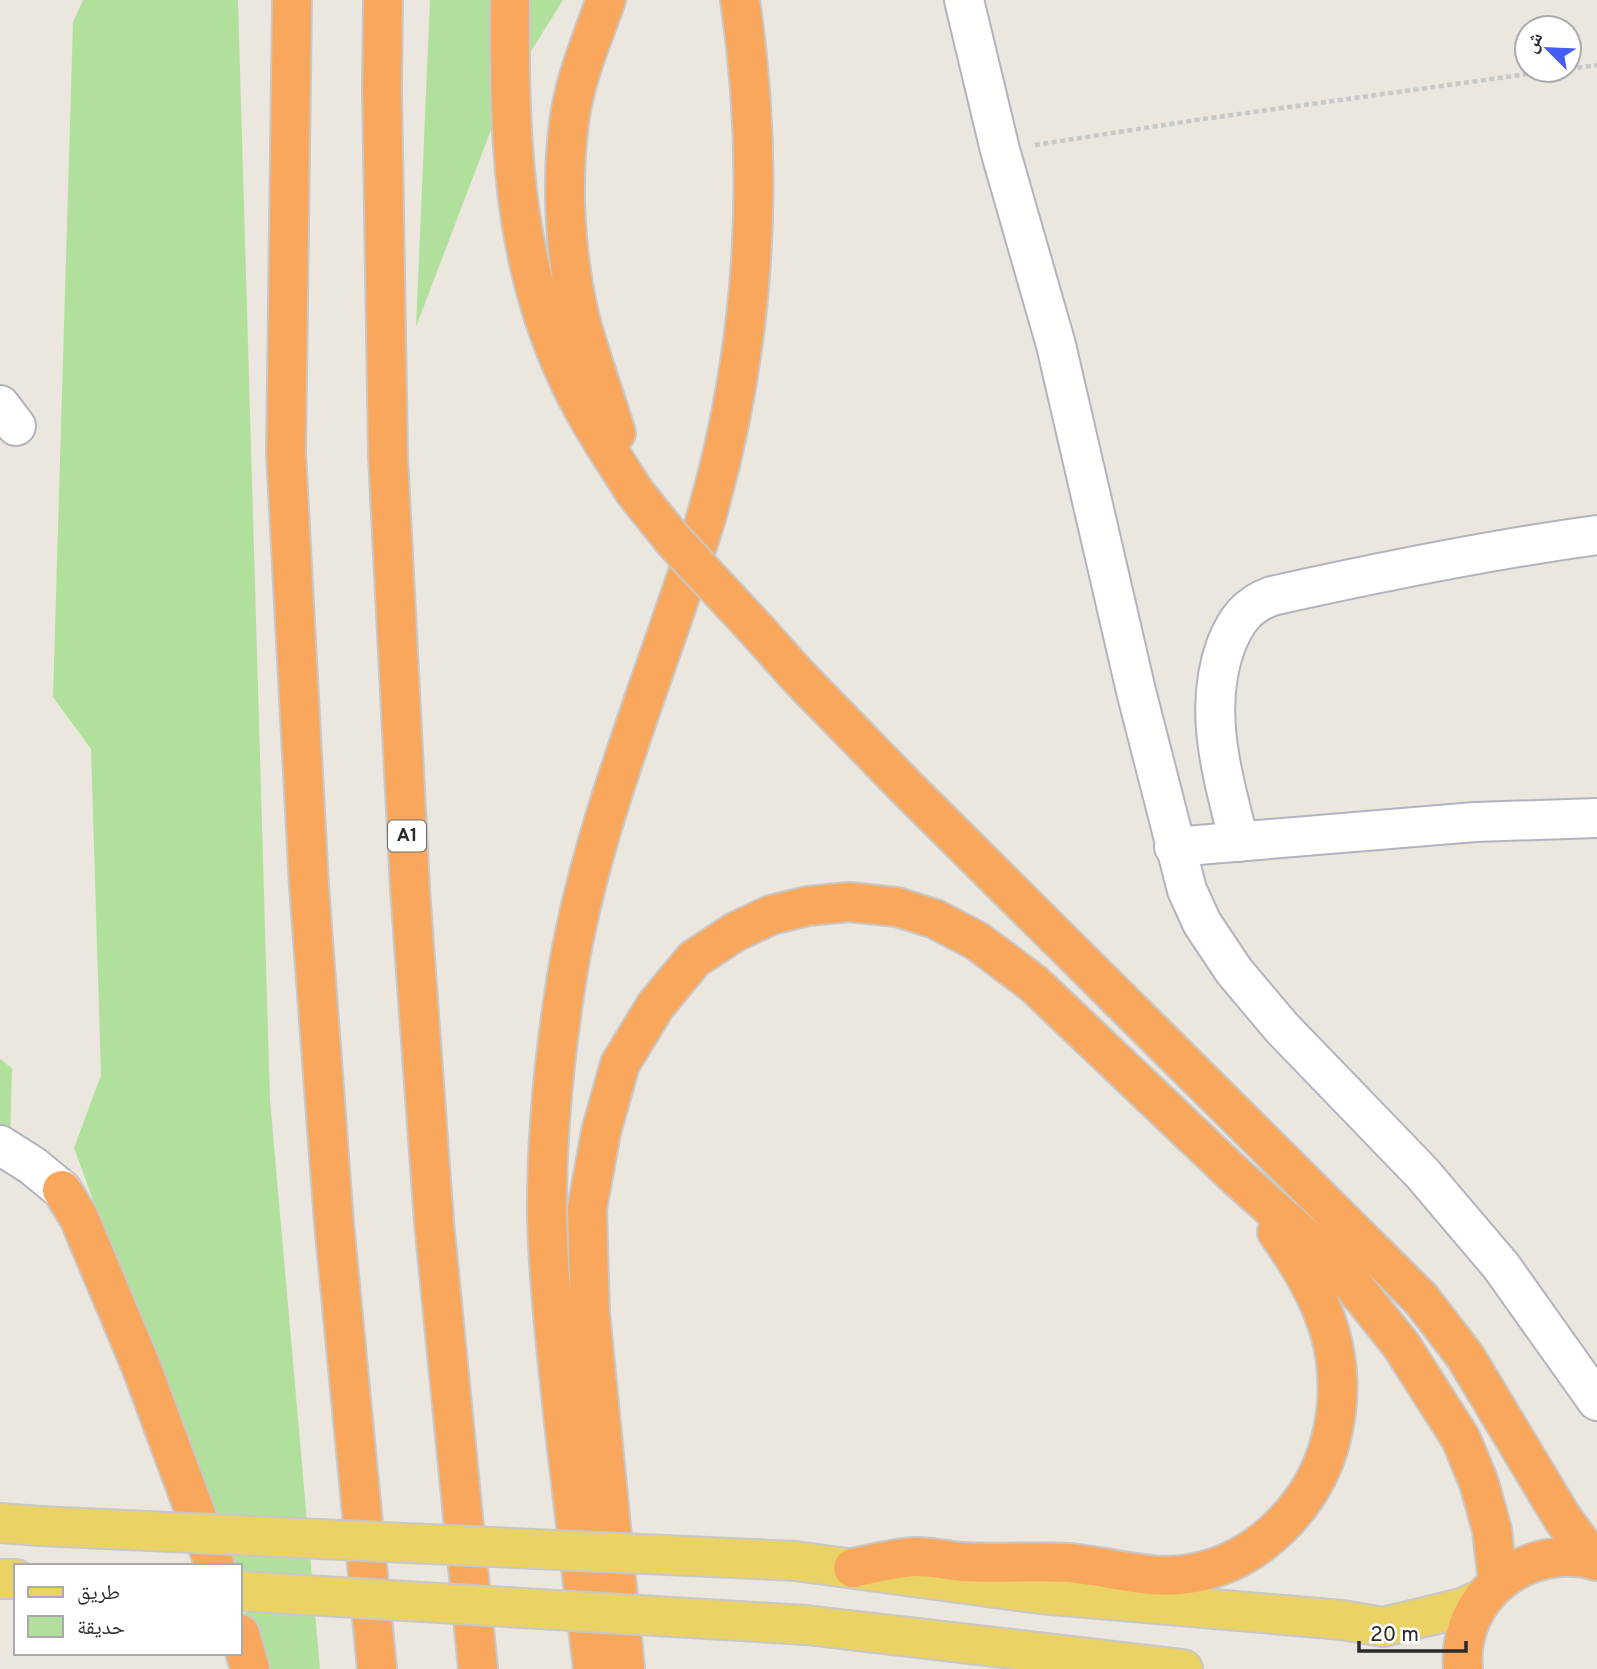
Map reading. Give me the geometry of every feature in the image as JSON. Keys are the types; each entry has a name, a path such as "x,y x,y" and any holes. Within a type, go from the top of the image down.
{"highway":[{"path":"292,0 286,453 308,872 333,1209 377,1669"},
{"name":"A1","path":"383,0 388,456 410,890 433,1222 478,1669"},
{"path":"510,0 510,137 528,262 543,317 567,377 596,432 634,491 673,540 797,675 906,787 1421,1299 1465,1356 1558,1510 1595,1561"},
{"path":"606,0 586,55 569,121 564,185 569,253 579,314 634,491"},
{"path":"593,1669 556,1347 548,1231 550,1122 557,1041 570,960 589,875 709,509 741,360 755,204 751,110 740,0"},
{"path":"625,1669 590,1313 587,1209 601,1132 620,1064 656,1005 694,959 735,932 771,915 808,906 849,902 897,907 935,919 977,941 1033,983 1237,1177 1341,1270 1401,1345 1461,1438 1479,1483 1492,1530 1490,1590"},
{"path":"853,1568 916,1557 962,1562 1069,1563 1158,1575 1194,1574 1242,1555 1270,1537 1294,1511 1314,1483 1327,1454 1335,1424 1338,1388 1331,1334 1317,1293 1297,1260 1237,1177"},
{"path":"62,1190 79,1218 137,1354 214,1564"},
{"path":"1463,1669 1464,1638 1471,1617 1490,1590 1519,1567 1543,1559 1568,1556 1595,1561"},
{"path":"242,1641 250,1669"}],"main road":[{"path":"0,1523 795,1562 1040,1594 1342,1620 1383,1627 1462,1608 1490,1590"},
{"path":"242,1591 806,1625 1183,1669"}],"street":[{"path":"964,0 1000,150 1056,345 1174,847 1187,890 1202,923 1234,971 1282,1028 1422,1173 1501,1266 1597,1401"},
{"path":"1239,842 1217,748 1214,716 1223,653 1236,622 1246,610 1272,596 1370,574 1524,545 1597,535"},
{"path":"1174,847 1475,822 1597,818"},
{"path":"0,1145 33,1166 62,1190"}],"path":[{"path":"1000,150 1513,76"}],"green space":[{"path":"83,0 238,0 270,1100 320,1669 266,1669 242,1603 242,1564 227,1564 74,1148 101,1075 91,749 53,697 73,22"},
{"path":"430,0 563,0 505,93 416,327"},
{"path":"0,1059 12,1068 10,1141 0,1134"}]}
